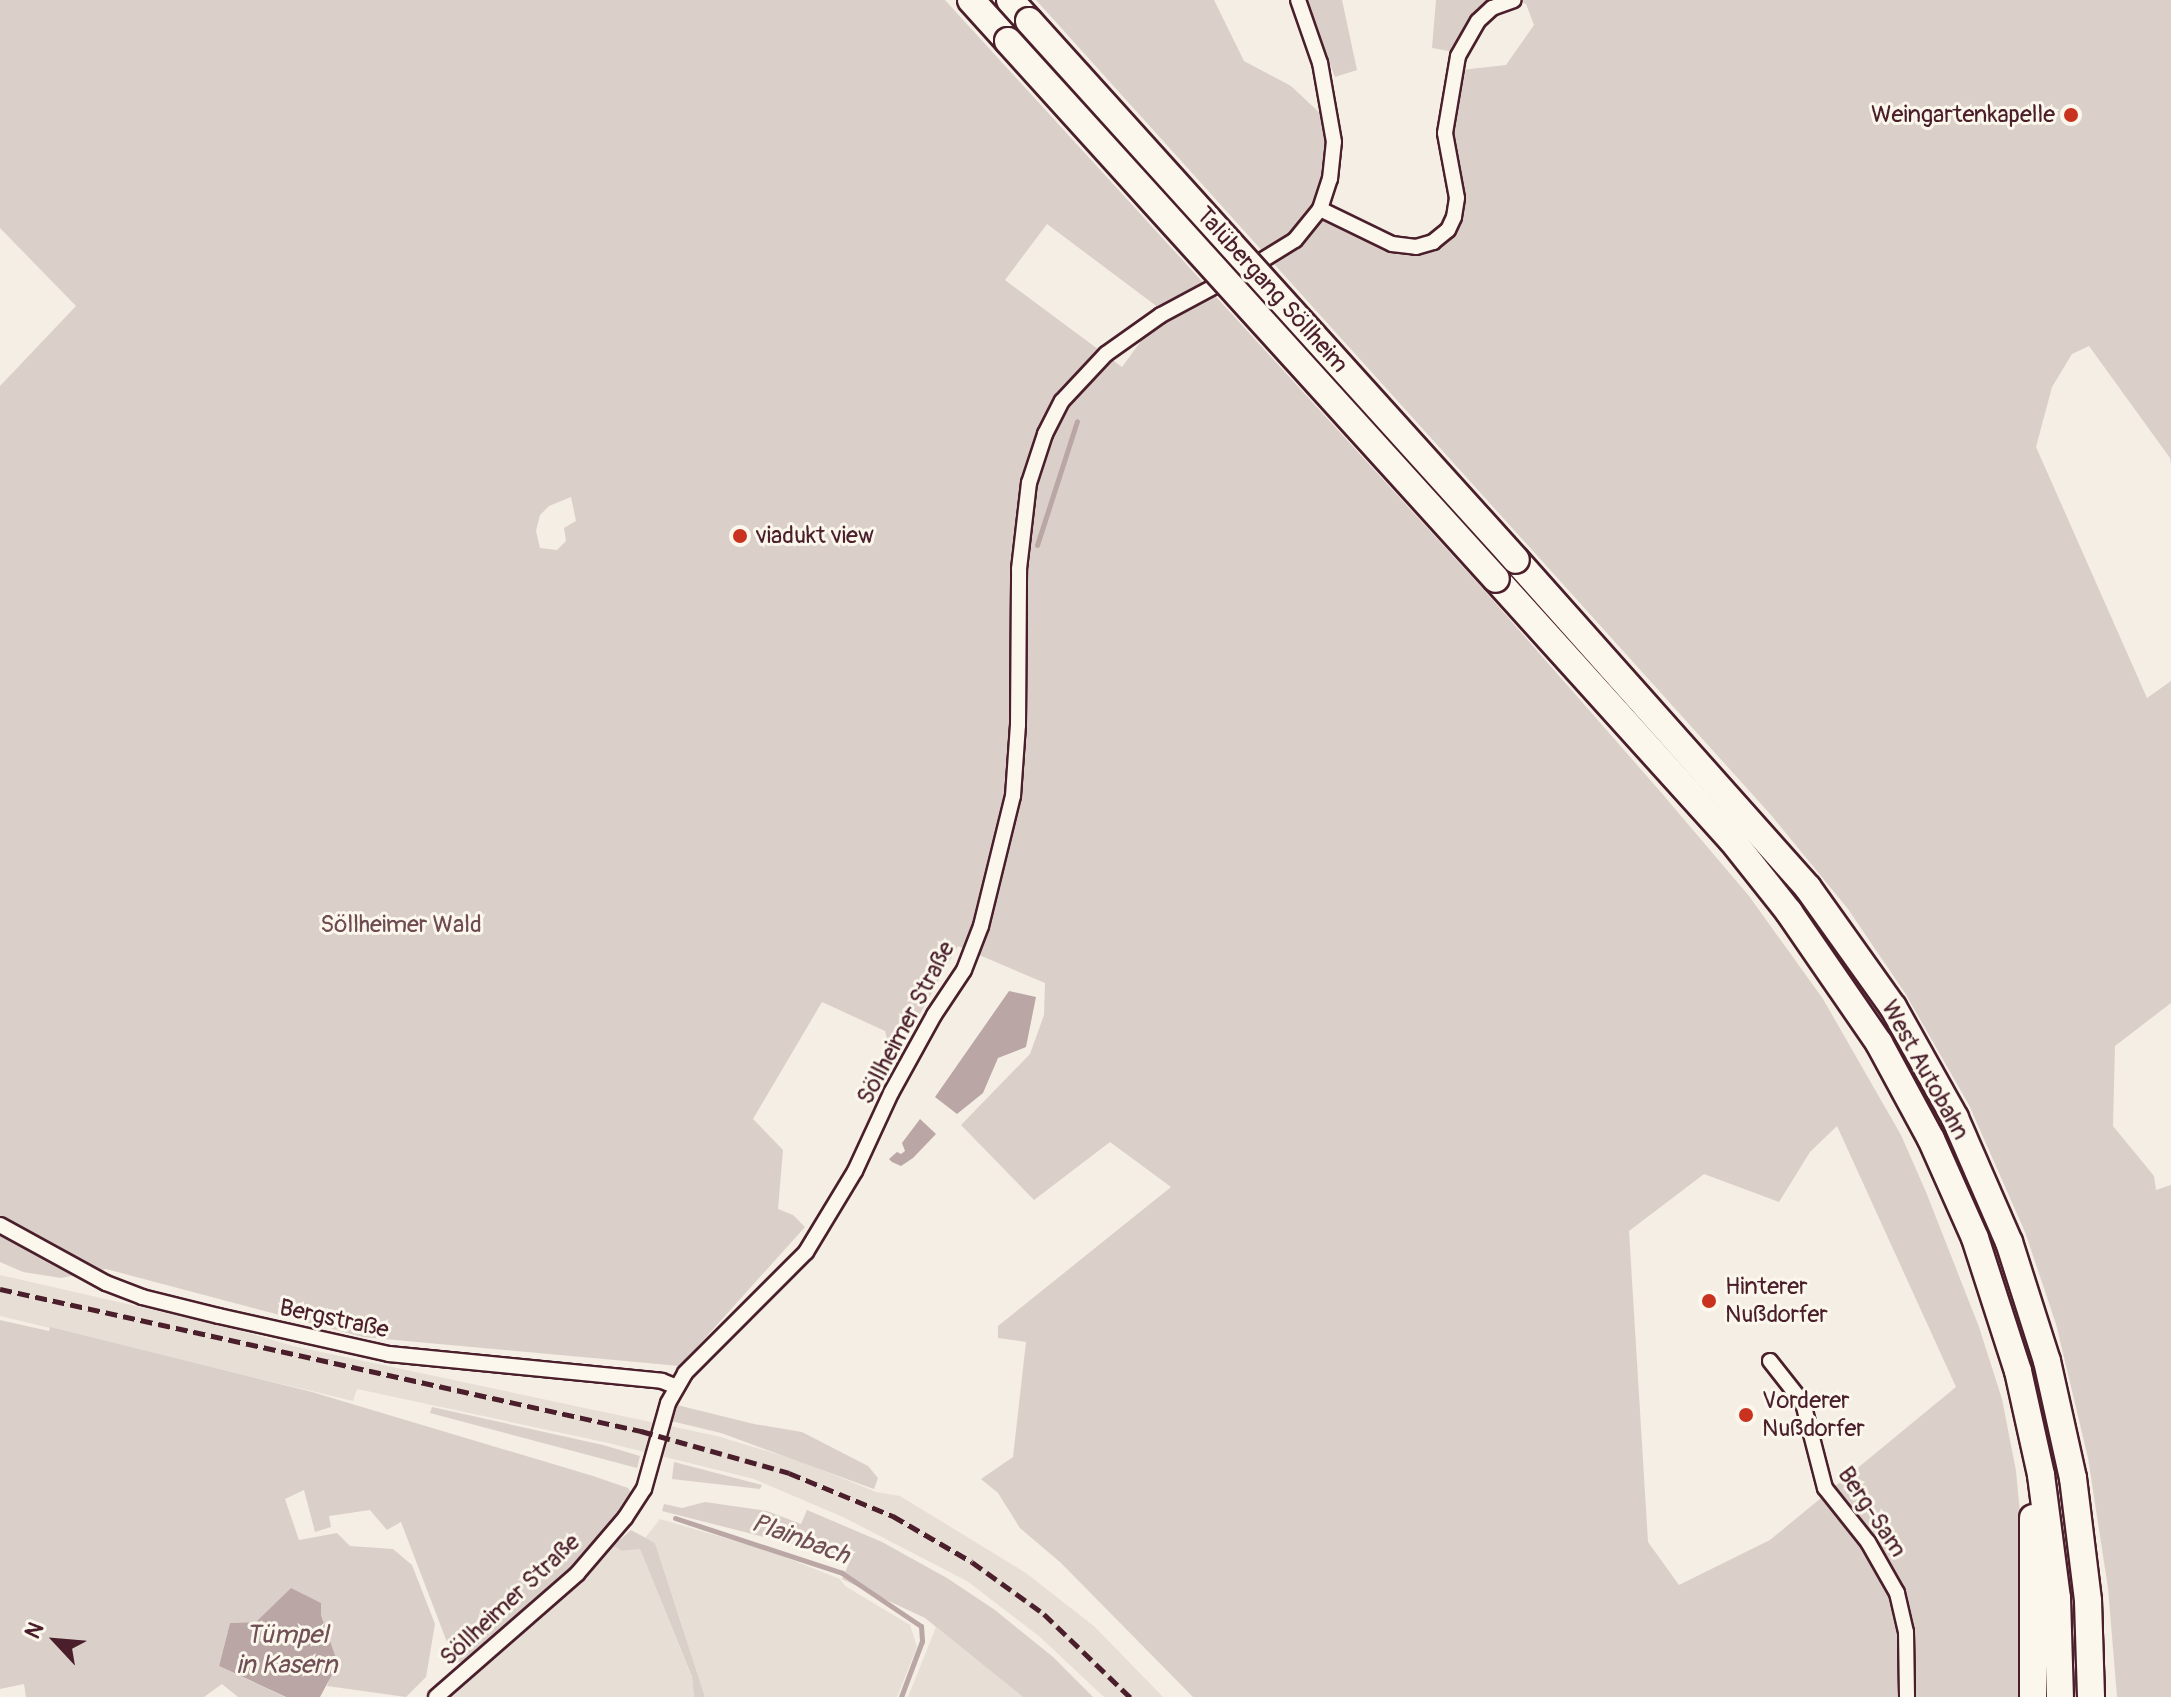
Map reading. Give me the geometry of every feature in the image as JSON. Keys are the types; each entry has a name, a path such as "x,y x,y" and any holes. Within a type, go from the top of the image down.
{"highway":[{"name":"Talübergang Söllheim","path":"971,0 1496,579"},
{"name":"Talübergang Söllheim","path":"1010,0 1516,560"},
{"name":"West Autobahn","path":"1516,560 1671,730 1808,888 1893,1007 1955,1118 2009,1242 2047,1361 2073,1478 2088,1601 2091,1697"},
{"name":"West Autobahn","path":"1496,579 1732,840 1789,912 1879,1043 1931,1139 1975,1238 2018,1371 2041,1475 2057,1598 2060,1697"},
{"path":"2033,1697 2036,1597 2031,1529 2041,1475"}],"street":[{"path":"1298,0 1320,63 1334,142 1330,179 1320,209 1392,244 1416,247 1433,242 1448,230 1457,198 1445,133 1458,56 1478,21 1492,8 1514,0"},
{"name":"Söllheimer Straße","path":"436,1697 577,1574 625,1518 644,1489 668,1403 685,1373 806,1252 855,1171 934,1015 964,970 981,926 1013,796 1018,725 1019,569 1029,483 1045,434 1062,401 1106,354 1139,329 1282,250 1320,209"},
{"name":"Bergstraße","path":"0,1225 106,1283 142,1297 219,1316 389,1354 662,1381 677,1387"},
{"name":"Berg-Sam","path":"1770,1361 1803,1403 1825,1488 1868,1542 1897,1593 1906,1632 1907,1697"}],"shaded area":[{"path":"0,1275 228,1327 293,1346 717,1436 800,1461 876,1492 900,1496 1026,1573 1095,1627 1163,1697 1104,1697 1040,1637 967,1581 843,1517 754,1479 604,1442 357,1389 353,1401 0,1316"},
{"path":"660,1519 770,1551 840,1579 845,1586 910,1625 917,1647 897,1697 705,1697 655,1543 645,1538"},
{"path":"613,1546 622,1551 640,1549 692,1678 694,1697 450,1697"},
{"path":"936,1627 1023,1697 908,1697"}],"green space":[{"name":"Söllheimer Wald","path":"0,0 945,0 1484,590 1749,896 1823,999 1901,1135 1979,1327 2002,1399 2016,1471 2025,1566 2021,1697 1193,1697 1061,1563 1020,1528 998,1493 981,1479 1013,1457 1026,1342 998,1338 998,1326 1171,1187 1110,1142 1034,1200 961,1125 1030,1054 1044,1015 1045,983 958,946 893,1062 885,1031 822,1002 753,1119 783,1150 778,1209 793,1215 805,1227 680,1366 363,1337 106,1269 61,1278 23,1272 0,1262 0,386 76,306 0,228","holes":["1047,224 1163,311 1122,367 1005,280","571,497 576,521 564,528 566,541 557,550 540,548 536,531 540,515 549,506","1837,1126 1956,1387 1770,1540 1679,1585 1648,1542 1629,1231 1704,1174 1779,1202 1810,1152"]},
{"path":"1036,0 1214,0 1244,61 1291,86 1324,117 1324,157 1319,193 1311,209 1389,248 1453,232 1449,134 1461,70 1506,65 1534,25 1526,4 1515,0 2171,0 2171,465 2170,458 2089,346 2072,354 2052,387 2036,447 2147,698 2171,681 2171,1003 2115,1046 2113,1126 2154,1176 2156,1190 2171,1185 2171,1697 2117,1697 2108,1588 2088,1458 2056,1324 2025,1232 1969,1105 1905,993 1848,909 1771,815"},
{"path":"1305,0 1342,0 1357,70 1335,77"},
{"path":"1436,0 1502,0 1454,52 1432,48"},
{"path":"1703,781 1780,868 1898,1036 1937,1104 1985,1209 2020,1310 2052,1426 2071,1542 2080,1697 2071,1697 2063,1543 2043,1425 1888,1036 1832,950"},
{"path":"0,1320 49,1331 50,1327 312,1392 593,1476 628,1488 632,1494 621,1512 573,1567 467,1661 455,1663 401,1522 387,1530 370,1510 329,1516 331,1527 315,1532 304,1490 285,1499 299,1540 337,1533 350,1546 393,1549 412,1565 435,1624 426,1677 406,1697 327,1686 336,1658 321,1615 321,1603 256,1622 230,1623 219,1666 285,1697 238,1697 222,1684 204,1697 26,1697 24,1684 0,1689"},
{"path":"677,1405 802,1432 868,1466 878,1478 874,1489 721,1433 671,1421"},
{"path":"432,1407 640,1456 637,1468 430,1413"},
{"path":"674,1462 762,1485 760,1489 672,1479"},
{"path":"705,1502 767,1511 801,1524 807,1510 882,1542 947,1578 995,1610 1053,1657 1093,1697 1023,1697 925,1618 842,1579 851,1559 662,1511 664,1504 682,1508"},
{"path":"631,1530 655,1543 705,1697 694,1697 692,1677 640,1549 622,1551 613,1546"}],"water":[{"path":"1009,991 1036,997 1026,1047 998,1058 983,1093 957,1114 935,1097"},
{"path":"920,1119 936,1134 901,1166 892,1162 889,1159 897,1152 901,1154 905,1151 902,1143"},
{"name":"Tümpel in Kasern","path":"291,1588 321,1603 321,1615 336,1658 334,1671 320,1697 286,1697 219,1666 230,1623 256,1622"}],"waterway":[{"path":"1037,545 1077,421"},
{"name":"Plainbach","path":"675,1518 842,1573 921,1626 922,1641 901,1697"}],"railway":[{"path":"0,1289 641,1431 789,1473 893,1516 972,1562 1044,1614 1130,1697"}],"place":[{"name":"Weingartenkapelle","path":"2071,115"},
{"name":"viadukt view","path":"740,536"},
{"name":"Hinterer Nußdorfer","path":"1709,1301"},
{"name":"Vorderer Nußdorfer","path":"1746,1415"}]}
